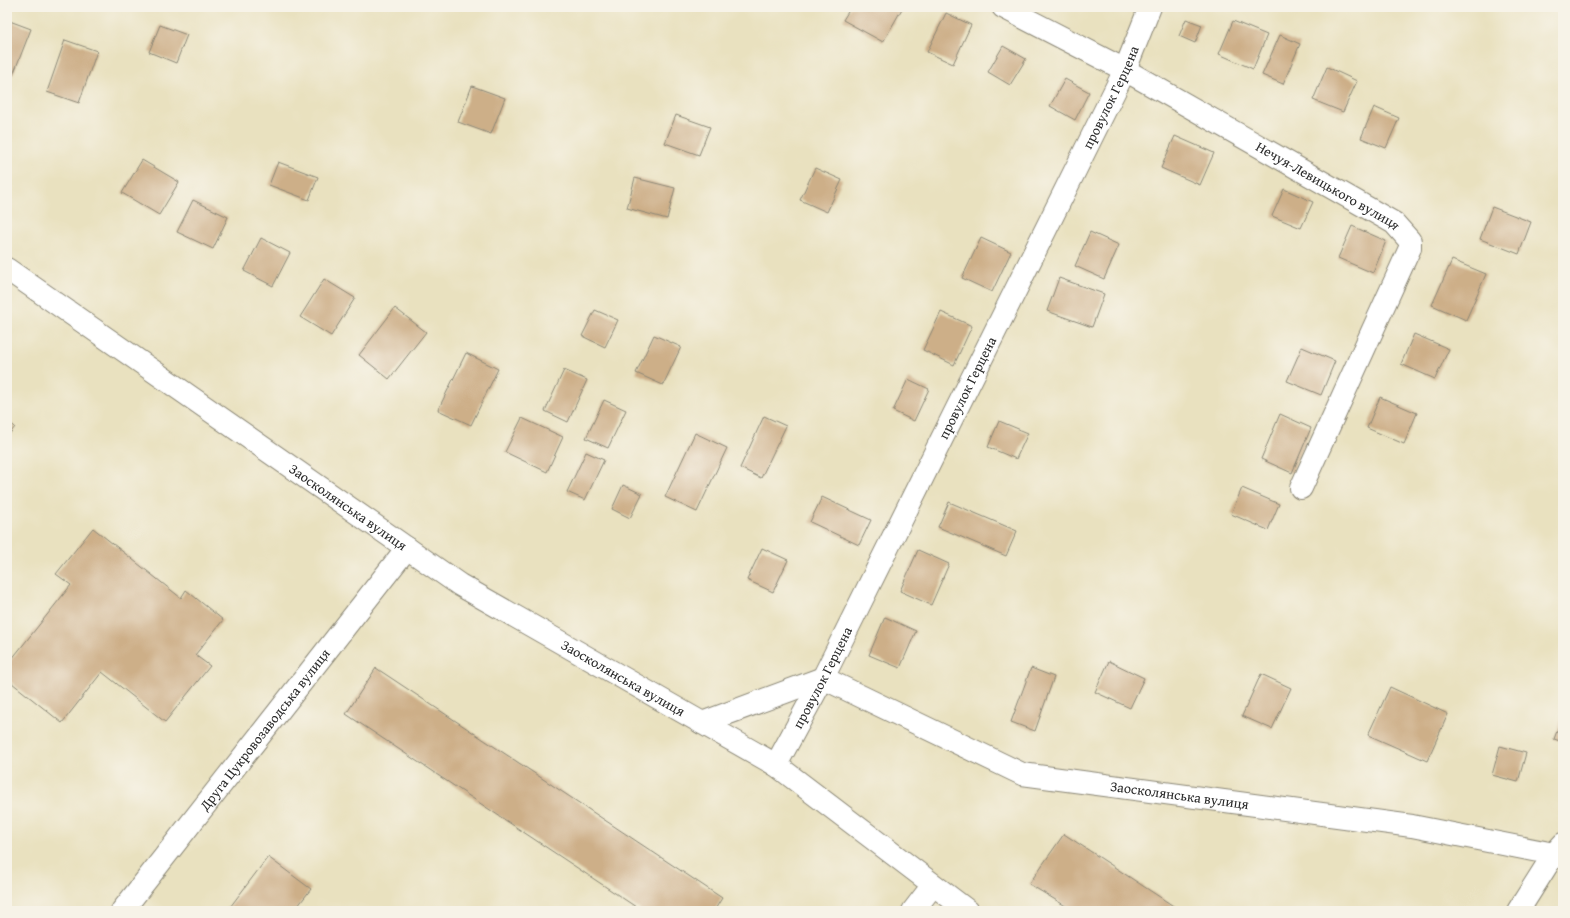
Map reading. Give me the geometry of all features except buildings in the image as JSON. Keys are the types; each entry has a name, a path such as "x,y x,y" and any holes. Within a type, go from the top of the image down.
{"street":[{"name":"Нечуя-Левицького вулиця","path":"1003,7 1125,70 1394,223 1410,241 1410,248 1301,488"},
{"name":"провулок Герцена","path":"776,765 823,678 1125,70 1150,7"},
{"name":"Заосколянська вулиця","path":"7,269 460,585 776,765 968,911"},
{"name":"Друга Цукровозаводська вулиця","path":"122,911 407,548"},
{"path":"702,723 823,678"},
{"name":"Заосколянська вулиця","path":"823,678 1022,774 1412,826 1558,849"},
{"path":"1518,911 1558,849"},
{"path":"913,911 933,885"}]}
